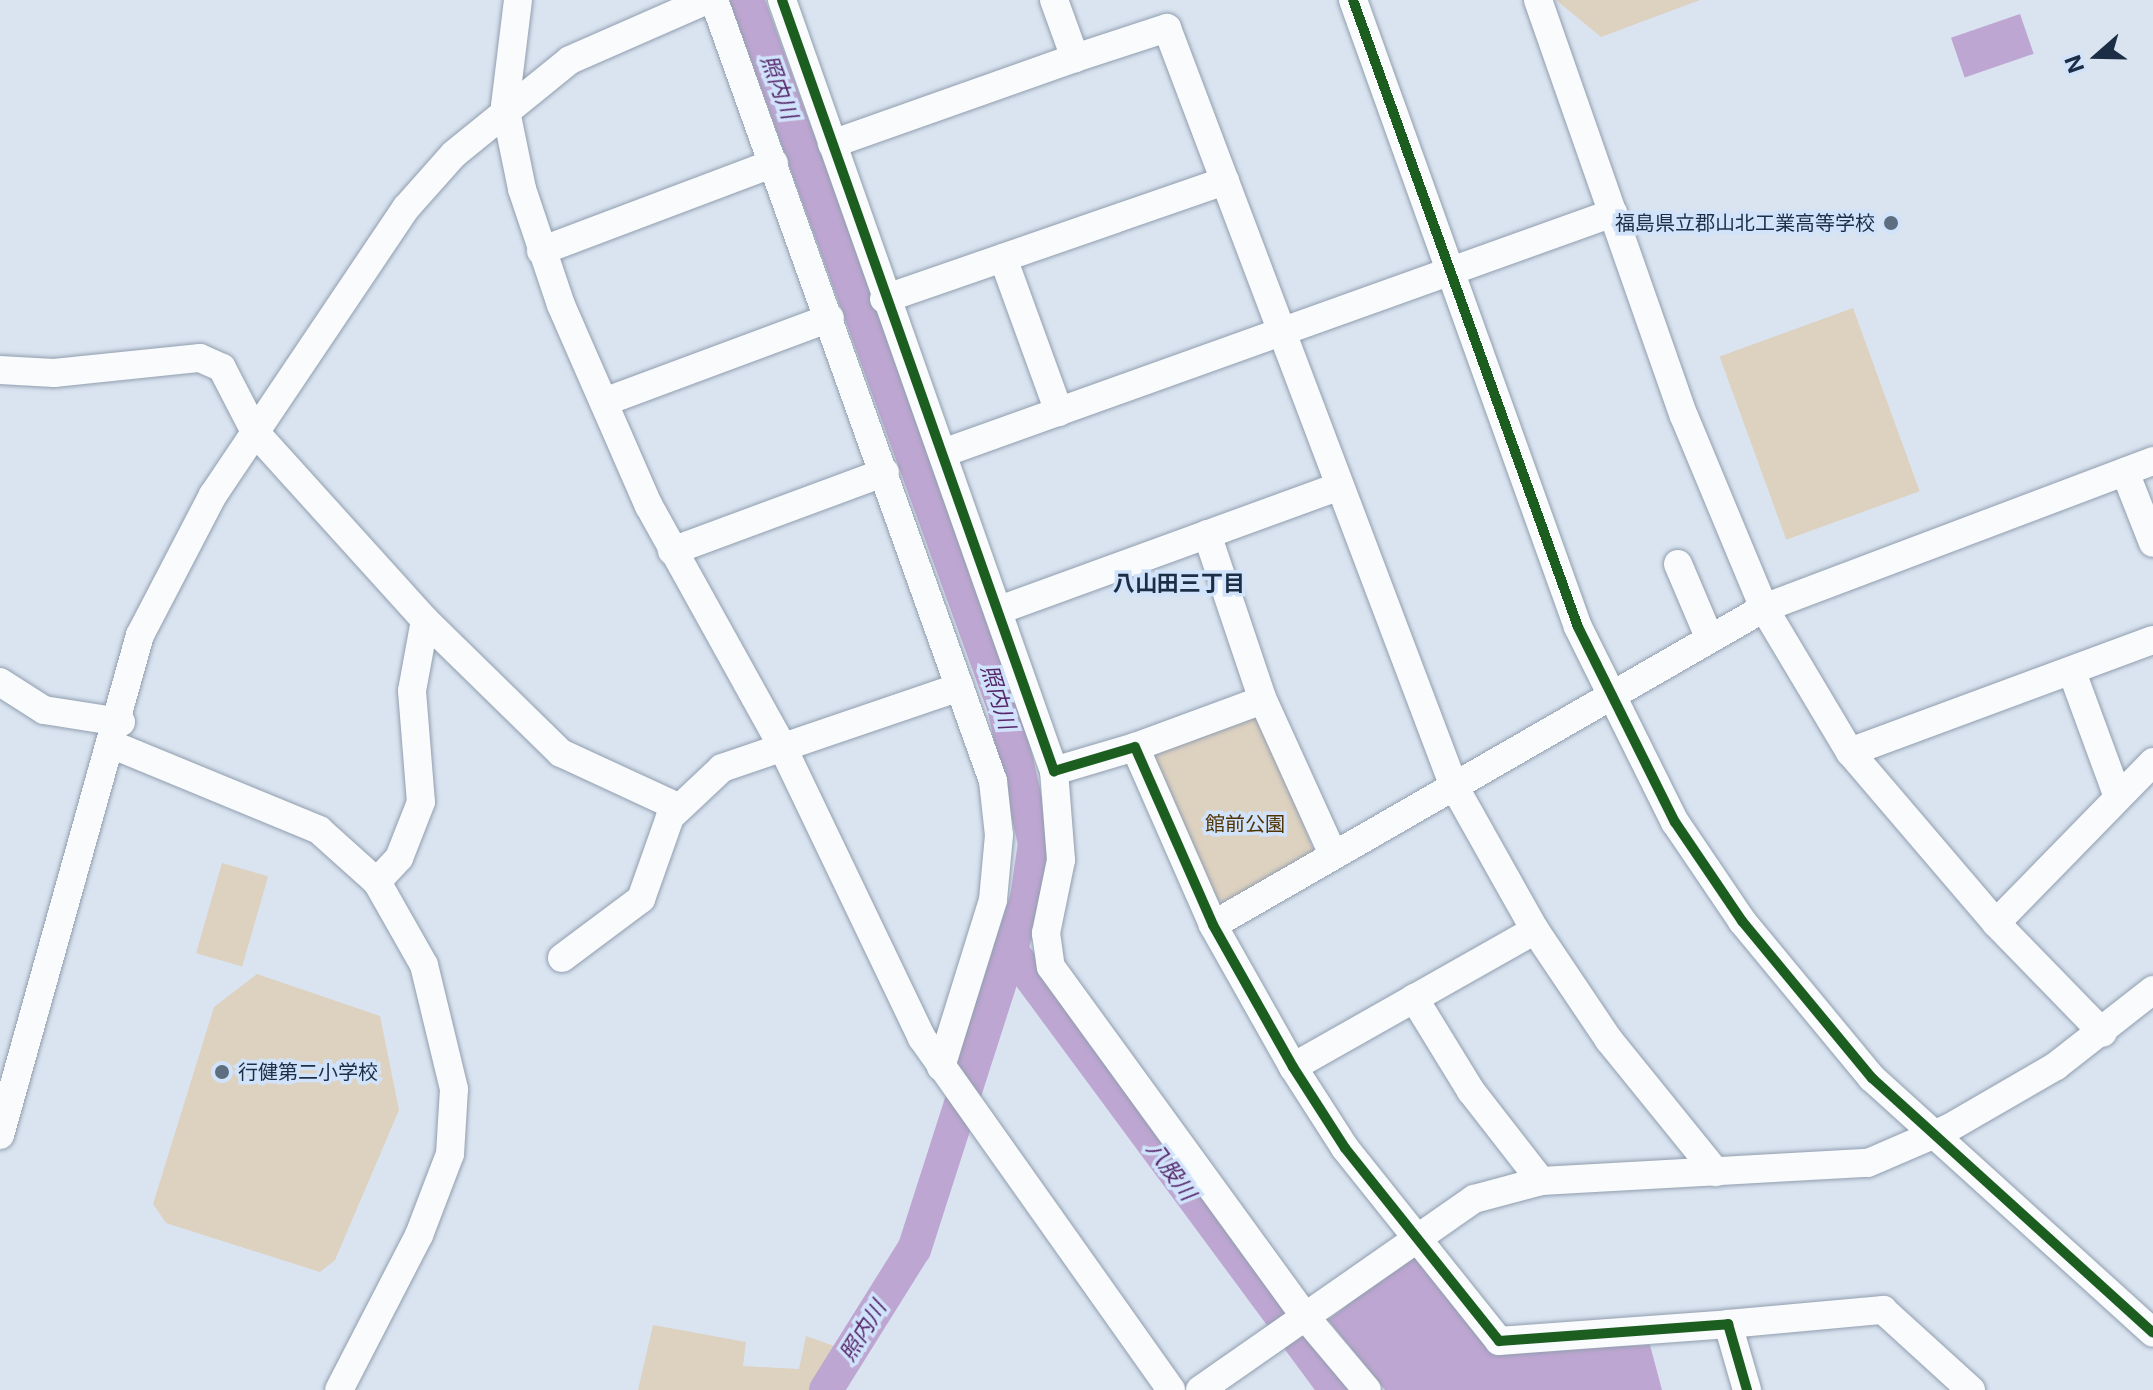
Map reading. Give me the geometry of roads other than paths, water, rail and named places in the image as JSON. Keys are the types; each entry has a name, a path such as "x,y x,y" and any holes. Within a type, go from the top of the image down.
{"street":[{"path":"518,0 505,106 541,251 604,402 672,551 782,746 941,1067 1171,1390"},
{"path":"0,1135 151,607 255,432 406,208 505,106 570,60 707,0"},
{"path":"714,0 993,781 998,870 941,1067"},
{"path":"782,0 884,299 1002,609 1054,771 1061,860 1046,933 1051,967 1303,1314 1367,1390"},
{"path":"1054,0 1075,58"},
{"path":"1353,0 1448,270 1608,695 1675,822 1742,921 1872,1078 2153,1333"},
{"path":"1538,0 1684,416 1764,608 1850,752 1996,923 2103,1033"},
{"path":"832,144 1167,28 1337,487 1453,784 1535,930 1609,1040 1716,1172"},
{"path":"541,251 774,163"},
{"path":"884,299 1225,181"},
{"path":"943,453 1613,213"},
{"path":"1003,258 1059,412"},
{"path":"604,402 830,318"},
{"path":"0,370 54,373 200,358 222,368 255,432 425,620 561,753 678,807"},
{"path":"1213,925 1453,784 1764,608 2153,461"},
{"path":"672,551 885,472"},
{"path":"2125,472 2153,543"},
{"path":"1002,609 1337,487"},
{"path":"1207,534 1263,700 1333,854"},
{"path":"1678,564 1709,637"},
{"path":"377,882 399,858 421,802 412,691 425,620"},
{"path":"1850,752 2153,640"},
{"path":"2072,672 2118,797"},
{"path":"0,682 44,710 117,734 319,830 377,882 424,965 456,1114 445,1171 419,1235 359,1343 339,1390"},
{"path":"562,958 644,896 678,807 722,768 960,687"},
{"path":"1054,771 1135,747 1263,700"},
{"path":"1135,747 1213,925 1293,1067 1413,1237 1499,1341 1883,1310 1971,1390"},
{"path":"1996,923 2153,762"},
{"path":"1293,1067 1535,930"},
{"path":"1200,1390 1413,1237 1474,1199 1541,1181 1868,1163 1935,1135 2103,1033 2153,990"},
{"path":"1414,998 1471,1091 1541,1181"},
{"path":"1728,1324 1747,1390"}],"waterway":[{"name":"照内川","path":"747,0 1004,707 1035,843 1027,898 914,1249 826,1390"},
{"name":"八股川","path":"1010,949 1336,1390"}],"place":[{"name":"福島県立郡山北工業高等学校","path":"1891,223"},
{"name":"行健第二小学校","path":"222,1072"}],"district":[{"name":"八山田三丁目","path":"1179,584"}],"park label":[{"name":"館前公園","path":"1245,824"}]}
